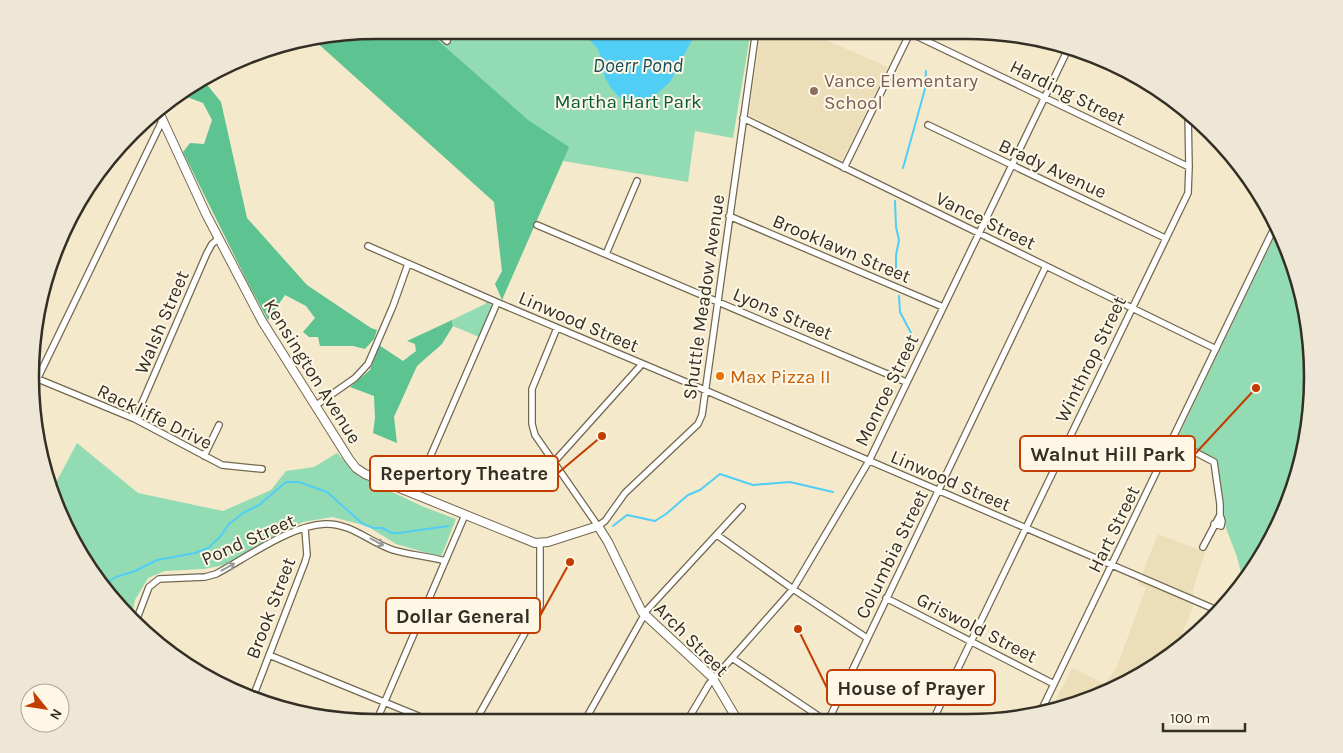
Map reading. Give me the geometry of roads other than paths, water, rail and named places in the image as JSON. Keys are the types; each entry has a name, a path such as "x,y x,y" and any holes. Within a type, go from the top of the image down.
{"main road":[{"name":"Kensington Avenue","path":"163,119 218,239 262,322 356,468 414,494 530,541 540,543"},
{"path":"540,543 551,542 598,526"},
{"name":"Arch Street","path":"598,526 608,542 644,615 714,679 734,714"}],"street":[{"name":"Shuttle Meadow Avenue","path":"598,526 604,522 625,493 698,424 702,415 742,118 755,39"},
{"path":"844,168 905,39"},
{"name":"Harding Street","path":"923,39 1189,167"},
{"name":"Monroe Street","path":"692,714 714,679 793,589 869,461 1066,54"},
{"name":"Vance Street","path":"742,118 1216,348"},
{"path":"39,377 163,119"},
{"name":"Winthrop Street","path":"936,714 1188,193 1188,122"},
{"name":"Brady Avenue","path":"928,125 1165,238"},
{"path":"606,254 637,181"},
{"name":"Brooklawn Street","path":"729,216 943,307"},
{"name":"Lyons Street","path":"537,226 717,300 906,382"},
{"name":"Hart Street","path":"1044,705 1271,232"},
{"name":"Walsh Street","path":"135,419 207,253 212,244 218,239"},
{"name":"Linwood Street","path":"368,246 1211,608"},
{"path":"315,406 355,378 368,364 408,264"},
{"name":"Columbia Street","path":"830,714 1046,266"},
{"path":"414,494 497,303"},
{"path":"557,328 532,389 532,424 535,435 598,526"},
{"path":"554,462 642,364"},
{"name":"Rackliffe Drive","path":"39,379 135,419 222,465 262,469"},
{"path":"204,456 218,425"},
{"path":"1172,440 1214,461 1220,515 1203,547"},
{"path":"588,714 644,615 742,507"},
{"path":"380,714 466,514"},
{"name":"Pond Street","path":"138,615 154,582 165,578 216,574 292,533 323,524 338,525 354,530 392,549 445,561"},
{"name":"Brook Street","path":"255,692 305,562 307,555 305,529"},
{"path":"717,536 867,638"},
{"path":"479,714 540,606 540,543"},
{"name":"Griswold Street","path":"886,598 1054,684"},
{"path":"269,655 413,714"},
{"path":"732,658 816,714"}],"water":[{"name":"Doerr Pond","path":"589,39 692,39 670,82 643,106 625,103 611,88 605,78 598,49"}],"waterway":[{"path":"903,168 925,89 926,71"},
{"path":"895,201 896,227 899,240 896,255 896,280"},
{"path":"899,296 900,312 911,333 910,346 905,362"},
{"path":"613,526 627,515 655,521 688,495 700,490 720,474 753,485 790,482 833,492"},
{"path":"109,582 157,560 195,553 208,548 220,537 229,524 243,513 259,505 286,482 299,482 327,492 363,524 374,528 382,528 392,533 448,526"}],"place":[{"name":"Vance Elementary School","path":"814,91"},
{"name":"Max Pizza II","path":"720,376"},
{"name":"Walnut Hill Park","path":"1256,388"},
{"name":"Repertory Theatre","path":"602,436"},
{"name":"Dollar General","path":"570,562"},
{"name":"House of Prayer","path":"798,629"}],"park label":[{"name":"Martha Hart Park","path":"628,101"}]}
